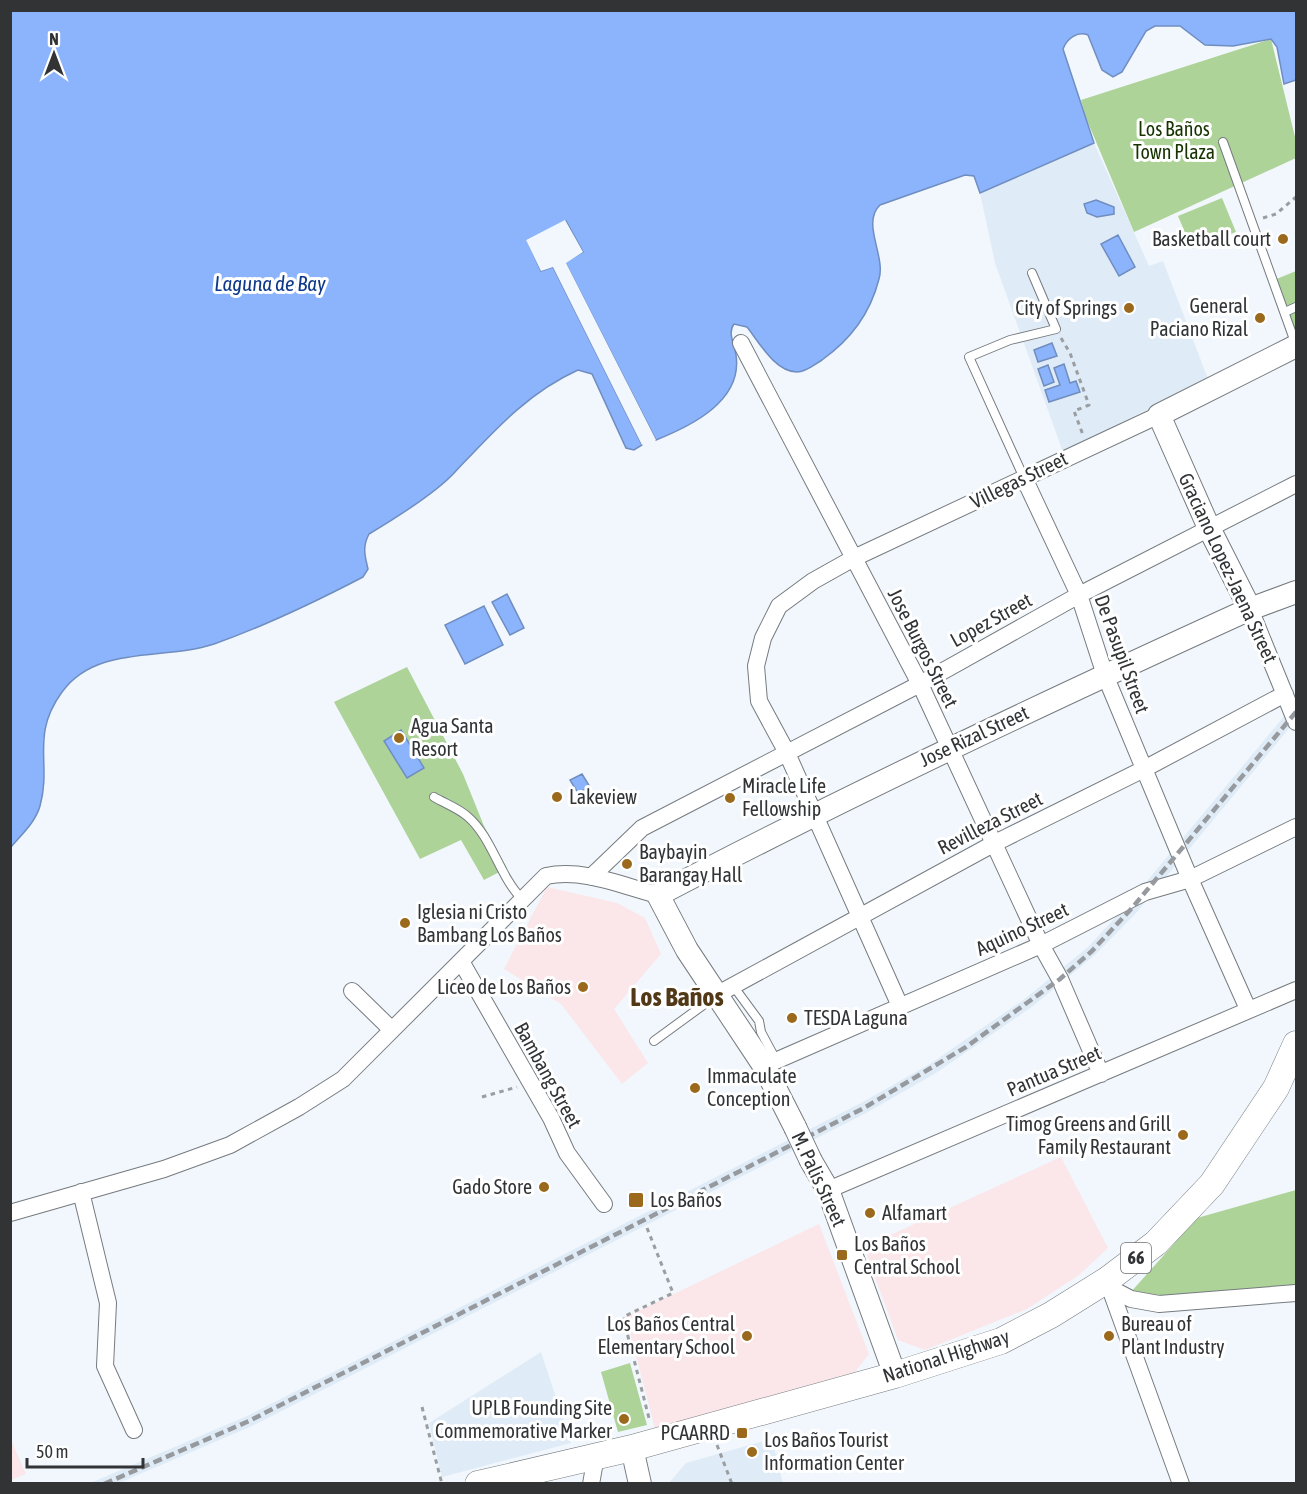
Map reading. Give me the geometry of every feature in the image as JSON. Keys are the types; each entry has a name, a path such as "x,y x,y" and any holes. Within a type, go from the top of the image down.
{"main road":[{"name":"Villegas Street","path":"1159,415 1296,346"},
{"name":"Graciano Lopez-Jaena Street","path":"1159,415 1209,528 1250,609"},
{"name":"Jose Rizal Street","path":"658,896 813,813 948,748 1250,609 1296,592"},
{"name":"M. Palis Street","path":"658,896 687,950 726,991 770,1063 795,1127 828,1190 895,1375"},
{"name":"National Highway","path":"478,1484 643,1445 895,1375 1001,1341 1109,1284 1156,1243 1212,1184 1276,1088 1296,1044"},
{"path":"640,1484 643,1445"}],"street":[{"name":"Jose Burgos Street","path":"741,343 920,684 1041,945 1060,979 1101,1074"},
{"name":"Villegas Street","path":"900,1006 786,751 759,701 756,666 763,638 779,606 813,581 854,558 1159,415"},
{"name":"De Pasupil Street","path":"1024,478 1078,595 1105,675 1190,879 1248,1010"},
{"name":"Lopez Street","path":"591,877 642,828 786,751 920,684 1078,595 1296,484"},
{"name":"Graciano Lopez-Jaena Street","path":"1250,609 1296,722"},
{"name":"Revilleza Street","path":"726,991 995,843 1144,769 1285,694"},
{"name":"Aquino Street","path":"770,1063 1041,945 1145,892 1190,879 1296,828"},
{"path":"10,1213 164,1169 230,1145 299,1107 343,1079 462,963 521,898 546,876 561,873 591,877 658,896"},
{"name":"Bambang Street","path":"462,963 529,1084 551,1118 567,1153 604,1204"},
{"name":"Pantua Street","path":"828,1190 1296,990"},
{"path":"352,991 392,1030"},
{"path":"81,1191 108,1303 105,1366 134,1430"},
{"path":"1109,1284 1131,1299 1159,1304 1296,1293"},
{"path":"1109,1284 1181,1484"},
{"path":"591,1484 596,1456"}],"lane":[{"path":"1223,142 1296,346"},
{"path":"1032,273 1056,329"},
{"path":"1285,312 1296,307"},
{"name":"De Pasupil Street","path":"1024,478 969,357 1010,340 1056,329"},
{"path":"434,797 467,816 486,841 513,889 521,898"},
{"path":"654,1041 726,991"}],"path":[{"path":"1252,222 1276,214 1296,197"},
{"path":"1056,329 1070,353 1089,405 1074,411 1088,447"},
{"path":"482,1097 529,1084"},
{"path":"643,1445 623,1317 673,1293 647,1228"},
{"path":"422,1407 442,1484"},
{"path":"712,1426 732,1484"}],"shaded area":[{"path":"1094,143 1149,266 1163,261 1208,379 1063,452 995,263 980,193"},
{"path":"1296,702 1296,720 1137,912 1096,954 1033,1006 936,1073 866,1113 252,1426 119,1483 88,1484 247,1416 861,1103 930,1064 1026,998 1088,947 1128,904"},
{"name":"Liceo de Los Baños","path":"547,887 617,903 645,918 661,954 614,1009 648,1063 622,1084 561,1004 504,969"},
{"path":"1061,1157 1108,1248 1079,1275 1027,1309 925,1350 898,1340 864,1247"},
{"name":"Los Baños Central Elementary School","path":"819,1224 869,1354 855,1372 655,1429 626,1317"},
{"path":"541,1352 571,1443 442,1477 429,1423"},
{"path":"771,1436 783,1483 669,1483 686,1463 771,1439"},
{"path":"10,1438 26,1474 11,1480 10,1480"}],"green space":[{"name":"Los Baños Town Plaza","path":"1271,39 1296,141 1296,158 1134,232 1086,118 1081,100"},
{"path":"1222,198 1236,232 1192,249 1178,216"},
{"path":"1296,271 1296,333 1295,334 1274,280"},
{"name":"Agua Santa Resort","path":"407,667 463,774 484,826 507,868 484,880 461,840 420,859 334,702"},
{"path":"1296,1190 1296,1300 1122,1302 1197,1218"},
{"path":"630,1363 647,1425 618,1432 601,1372"}],"water":[{"name":"Laguna de Bay","path":"11,11 1296,11 1296,80 1284,84 1277,47 1271,39 1233,46 1205,45 1180,26 1155,26 1146,31 1122,72 1113,77 1102,70 1088,35 1073,36 1063,49 1094,143 980,193 974,176 965,175 880,205 873,221 879,260 879,279 865,314 842,343 807,369 800,372 789,371 768,355 747,327 734,324 731,335 736,355 736,371 731,386 723,398 699,419 656,440 565,262 583,252 566,221 527,240 541,271 553,267 642,445 634,450 626,448 592,374 578,370 560,379 527,402 497,428 447,480 426,497 369,534 365,547 368,569 363,577 290,613 214,644 195,649 112,660 93,667 77,677 62,692 47,722 44,736 43,791 38,812 11,847"},
{"path":"1096,200 1114,207 1114,214 1097,217 1087,213 1084,204"},
{"path":"1118,235 1135,267 1119,276 1101,244"},
{"path":"1052,343 1057,356 1038,362 1034,350"},
{"path":"1064,364 1070,383 1076,381 1080,392 1049,402 1045,390 1060,385 1054,368"},
{"path":"1048,365 1054,382 1044,386 1038,369"},
{"path":"507,594 524,628 510,635 492,602"},
{"path":"484,606 503,645 465,664 445,625"},
{"path":"401,730 424,768 407,778 384,741"},
{"path":"582,774 590,787 578,793 570,780"}],"pier":[{"path":"565,220 583,252 566,263 656,440 653,441 563,263 579,251 564,224 530,241 543,267 556,265 644,444 642,445 553,267 541,271 526,240"}],"railway":[{"path":"104,1484 249,1421 864,1108 966,1047 1060,979 1092,951 1132,908 1296,712"}],"place":[{"name":"Basketball court","path":"1283,239"},
{"name":"City of Springs","path":"1129,308"},
{"name":"General Paciano Rizal","path":"1260,318"},
{"name":"Agua Santa Resort","path":"399,738"},
{"name":"Lakeview","path":"557,797"},
{"name":"Miracle Life Fellowship","path":"730,798"},
{"name":"Baybayin Barangay Hall","path":"627,864"},
{"name":"Iglesia ni Cristo Bambang Los Baños","path":"405,923"},
{"name":"Liceo de Los Baños","path":"583,987"},
{"name":"TESDA Laguna","path":"792,1018"},
{"name":"Immaculate Conception","path":"695,1088"},
{"name":"Timog Greens and Grill Family Restaurant","path":"1183,1135"},
{"name":"Gado Store","path":"544,1187"},
{"name":"Los Baños","path":"636,1200"},
{"name":"Alfamart","path":"870,1213"},
{"name":"Los Baños Central School","path":"842,1255"},
{"name":"Los Baños Central Elementary School","path":"747,1336"},
{"name":"Bureau of Plant Industry","path":"1109,1336"},
{"name":"UPLB Founding Site Commemorative Marker","path":"624,1419"},
{"name":"PCAARRD","path":"742,1433"},
{"name":"Los Baños Tourist Information Center","path":"752,1452"}],"district":[{"name":"Los Baños","path":"677,997"}]}
